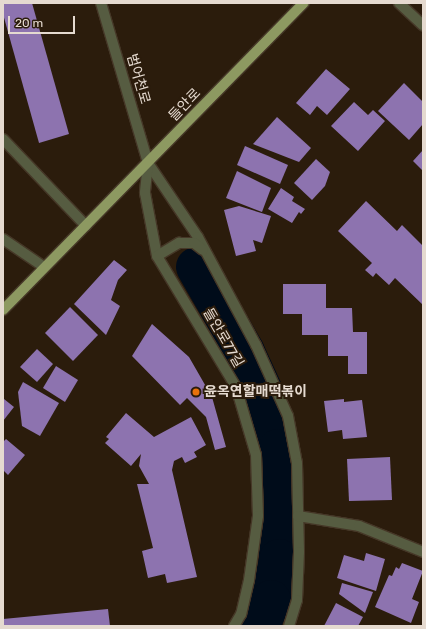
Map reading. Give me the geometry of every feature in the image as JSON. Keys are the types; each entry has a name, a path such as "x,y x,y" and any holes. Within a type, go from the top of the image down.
{"main road":[{"name":"들안로","path":"3,310 304,3"}],"street":[{"name":"범어천로","path":"101,3 148,163"},
{"path":"399,3 423,25"},
{"path":"3,139 86,226"},
{"path":"148,163 206,252 256,345 288,416 296,463 298,516 297,600 288,626"},
{"name":"들안로77길","path":"148,163 145,192 157,256 236,387 256,455 258,516 249,580 241,614 234,626"},
{"path":"3,239 44,267"},
{"path":"157,256 179,243 194,243 206,252"},
{"path":"298,516 359,526 423,552"}],"building":[{"path":"3,3 32,3 69,134 39,143 3,14"},
{"path":"326,69 350,89 327,115 317,106 310,115 296,103"},
{"path":"404,83 423,102 423,124 409,140 378,111"},
{"path":"354,102 368,115 373,110 385,121 358,151 331,126"},
{"path":"277,117 311,148 299,162 253,144"},
{"path":"245,146 288,165 280,184 237,165"},
{"path":"423,150 423,171 413,161"},
{"path":"316,159 330,172 325,186 312,200 294,183"},
{"path":"237,171 271,188 262,212 226,198"},
{"path":"281,188 294,197 292,201 305,209 301,214 299,212 292,223 268,209"},
{"path":"366,201 397,231 402,225 423,246 423,305 395,278 389,285 376,273 373,277 365,270 372,263 338,231"},
{"path":"239,206 271,216 262,243 253,240 256,251 236,256 224,210"},
{"path":"114,260 127,270 118,280 111,300 120,306 106,335 74,304"},
{"path":"283,284 326,284 326,308 352,308 353,332 367,332 367,374 348,374 348,356 328,356 328,335 302,335 302,314 283,314"},
{"path":"70,307 98,335 73,361 45,333"},
{"path":"152,324 189,357 212,397 226,447 215,450 206,417 187,398 180,405 132,356"},
{"path":"37,349 53,364 37,382 20,367"},
{"path":"56,366 78,380 65,402 43,388"},
{"path":"23,382 59,403 40,436 22,426 18,392"},
{"path":"4,399 14,407 3,421 3,400"},
{"path":"344,399 344,402 362,400 367,437 343,439 342,430 328,432 324,401"},
{"path":"126,413 154,437 191,417 206,445 194,452 197,457 185,463 182,457 174,461 172,470 197,577 167,583 165,574 148,578 142,551 153,548 137,484 149,484 139,466 141,454 131,466 105,443 109,439 106,437"},
{"path":"6,439 25,455 8,475 3,470 3,442"},
{"path":"390,457 392,500 349,501 347,459"},
{"path":"366,553 385,559 376,591 337,578 344,555 364,561"},
{"path":"402,563 423,571 412,599 419,602 411,623 375,607 389,575 392,576 396,567 399,569"},
{"path":"342,583 373,592 365,613 339,594"},
{"path":"336,603 363,617 358,626 324,626"},
{"path":"108,609 110,626 3,626 3,619"}],"waterway":[{"path":"196,267 245,352 267,400 278,449 279,559 271,600 260,626"}],"place":[{"name":"윤옥연할매떡볶이","path":"196,392"}]}
